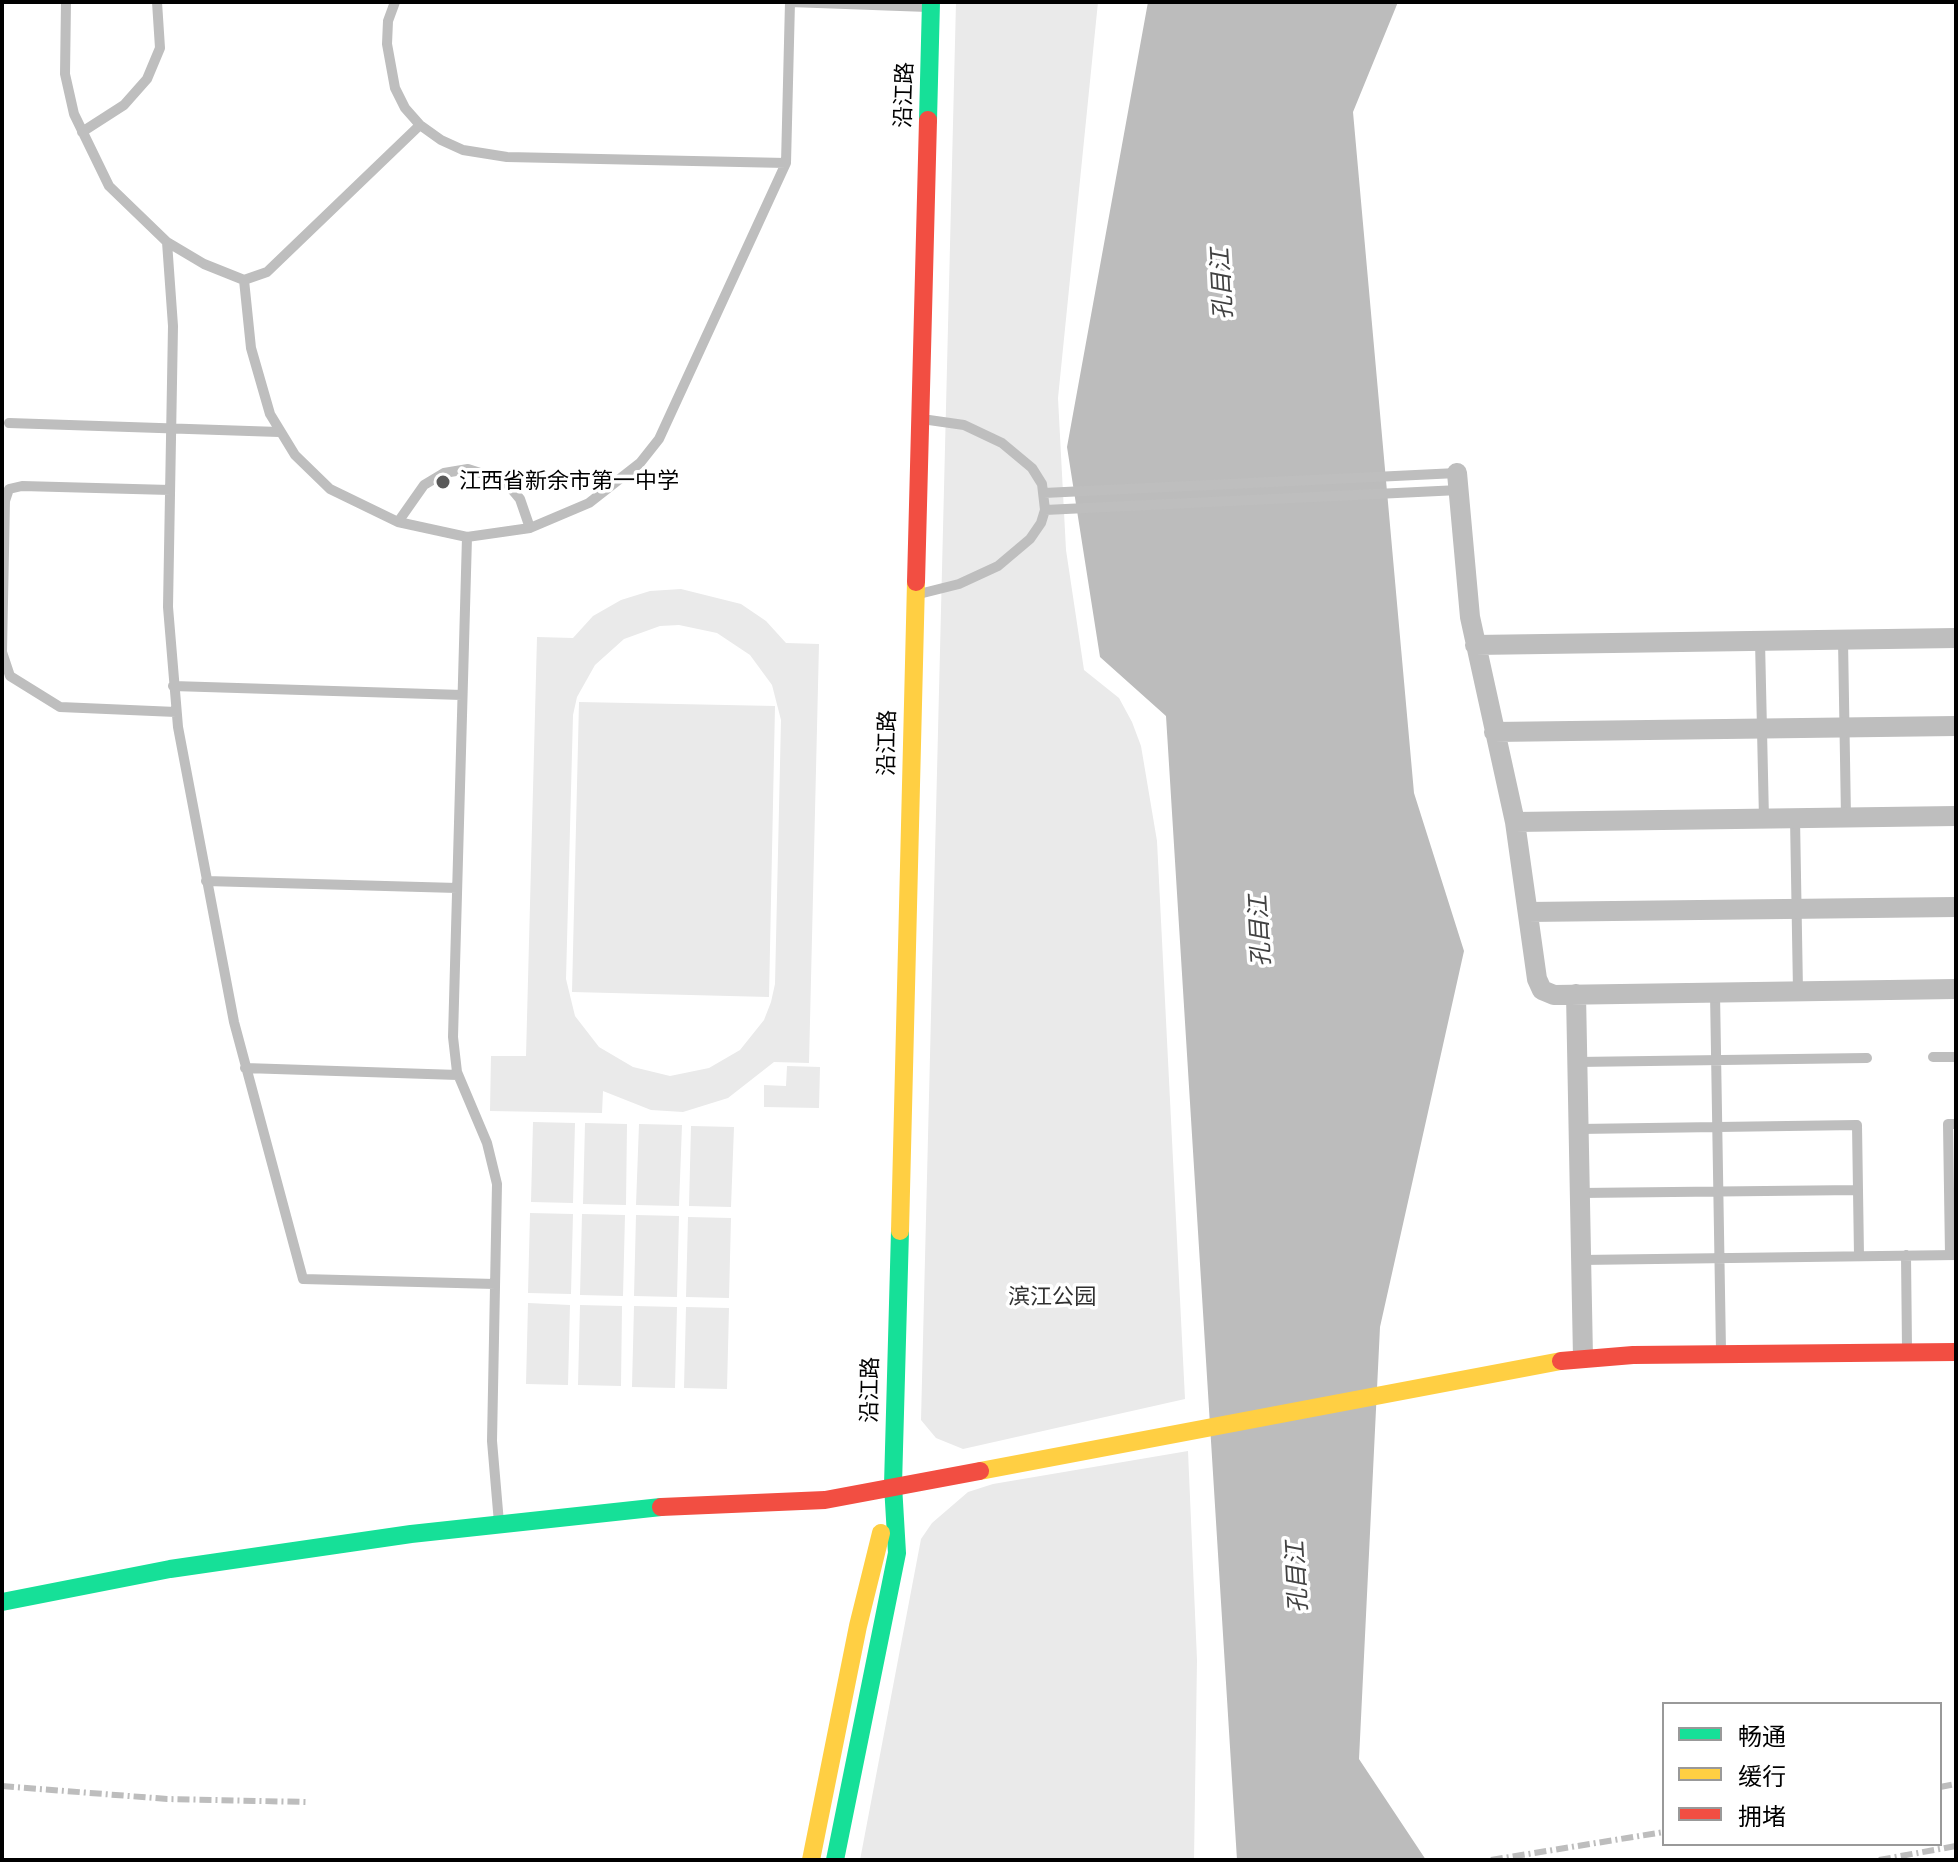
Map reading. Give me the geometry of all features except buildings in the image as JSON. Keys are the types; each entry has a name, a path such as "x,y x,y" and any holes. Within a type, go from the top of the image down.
{"street":[{"name":"沿江路","path":"835,1860 897,1553 893,1485 931,4"},
{"path":"1458,482 1475,645 1515,822 1537,979 1542,990 1554,995 1956,989"},
{"path":"1475,645 1956,638"},
{"path":"1494,732 1956,726"},
{"path":"1515,822 1956,816"},
{"path":"1528,912 1956,907"},
{"path":"1576,994 1583,1358"},
{"path":"2,1602 170,1569 499,1524 694,1503 800,1503 1583,1358 1956,1352"},
{"name":"沿江路","path":"811,1860 858,1626 893,1485"}],"lane":[{"path":"66,2 65,74 82,132 109,186 167,242 204,264 244,280 267,272 420,125"},
{"path":"82,132 124,105 147,79 160,48 157,2"},
{"path":"395,2 388,21 389,66 405,108 420,125 441,140 486,156 786,163"},
{"path":"244,280 255,370 279,432 295,455 330,489 398,522 467,537 530,528 589,503 617,485 659,439 786,163 790,2 931,4"},
{"path":"167,242 173,326 168,607 176,712 206,881 245,1068 303,1279 495,1284"},
{"path":"916,594 959,584 998,566 1030,539 1041,523 1045,510 1044,493 1032,468 1002,443 964,425 920,419"},
{"path":"9,423 279,432"},
{"path":"398,522 424,485 444,473 468,469 481,470 505,481 520,499 530,528"},
{"path":"1044,493 1419,475 1458,482"},
{"path":"1045,510 1420,492 1458,482"},
{"path":"170,490 22,486 9,489 5,501 2,652 10,676 60,707 176,712"},
{"path":"467,537 453,1037 458,1075 495,1170 492,1441 499,1524"},
{"path":"1843,640 1846,818"},
{"path":"1760,641 1764,819"},
{"path":"173,686 462,695"},
{"path":"1795,818 1798,991"},
{"path":"206,881 457,888"},
{"path":"1715,993 1722,1355"},
{"path":"1933,1057 1956,1057"},
{"path":"1577,1062 1867,1058"},
{"path":"245,1068 458,1075"},
{"path":"1581,1260 1953,1255 1953,1189 1948,1124 1956,1124"},
{"path":"1579,1129 1857,1125 1859,1256"},
{"path":"1580,1193 1858,1190"},
{"path":"1906,1255 1907,1353"}],"green space":[{"name":"滨江公园","path":"956,2 1098,2 1058,398 1066,550 1084,670 1119,698 1132,722 1141,746 1157,841 1185,1399 963,1449 936,1438 921,1420"},
{"path":"681,589 741,604 766,621 786,643 819,644 809,1063 774,1062 728,1098 683,1112 651,1110 603,1091 602,1113 490,1111 491,1056 526,1056 537,637 573,638 593,616 621,600 650,591","holes":["679,625 717,633 750,655 772,685 781,720 775,984 764,1020 740,1050 709,1068 670,1076 633,1067 599,1047 575,1016 566,979 573,715 577,697 595,665 624,639 660,626"]},
{"path":"579,702 775,706 769,997 572,992"},
{"path":"787,1066 820,1067 819,1108 764,1107 764,1085 786,1086"},
{"path":"533,1122 575,1123 573,1203 531,1202"},
{"path":"585,1123 627,1124 626,1205 583,1204"},
{"path":"639,1124 682,1125 679,1206 636,1205"},
{"path":"691,1126 734,1127 731,1207 689,1206"},
{"path":"530,1213 573,1214 571,1294 528,1293"},
{"path":"582,1214 625,1215 623,1296 580,1295"},
{"path":"636,1215 679,1216 677,1297 634,1296"},
{"path":"688,1217 731,1218 729,1298 686,1297"},
{"path":"528,1303 570,1305 568,1385 526,1384"},
{"path":"580,1305 622,1306 621,1386 578,1385"},
{"path":"634,1306 677,1307 675,1388 632,1387"},
{"path":"686,1307 729,1308 727,1389 684,1388"},
{"path":"1188,1451 1197,1660 1194,1860 860,1860 921,1539 932,1523 968,1492 993,1484"}],"water":[{"name":"孔目江","path":"1148,2 1398,2 1353,112 1414,793 1464,951 1380,1327 1359,1759 1426,1860 1237,1860 1166,716 1100,657 1067,447"}],"railway":[{"path":"1942,1787 1956,1784"},
{"path":"2,1786 167,1799 306,1802"},
{"path":"1491,1860 1662,1832"},
{"path":"1879,1860 1956,1846"}],"traffic: fast":[{"path":"928,120 931,2"},
{"path":"835,1860 897,1553 893,1485 900,1231"},
{"path":"2,1602 170,1569 411,1534 661,1507"}],"traffic: slow":[{"path":"900,1231 916,582"},
{"path":"980,1471 1561,1361"},
{"path":"811,1860 858,1626 881,1533"}],"traffic: jam":[{"path":"916,582 928,120"},
{"path":"1561,1361 1633,1355 1956,1352"},
{"path":"661,1507 825,1500 980,1471"}],"place":[{"name":"江西省新余市第一中学","path":"443,482"}]}
